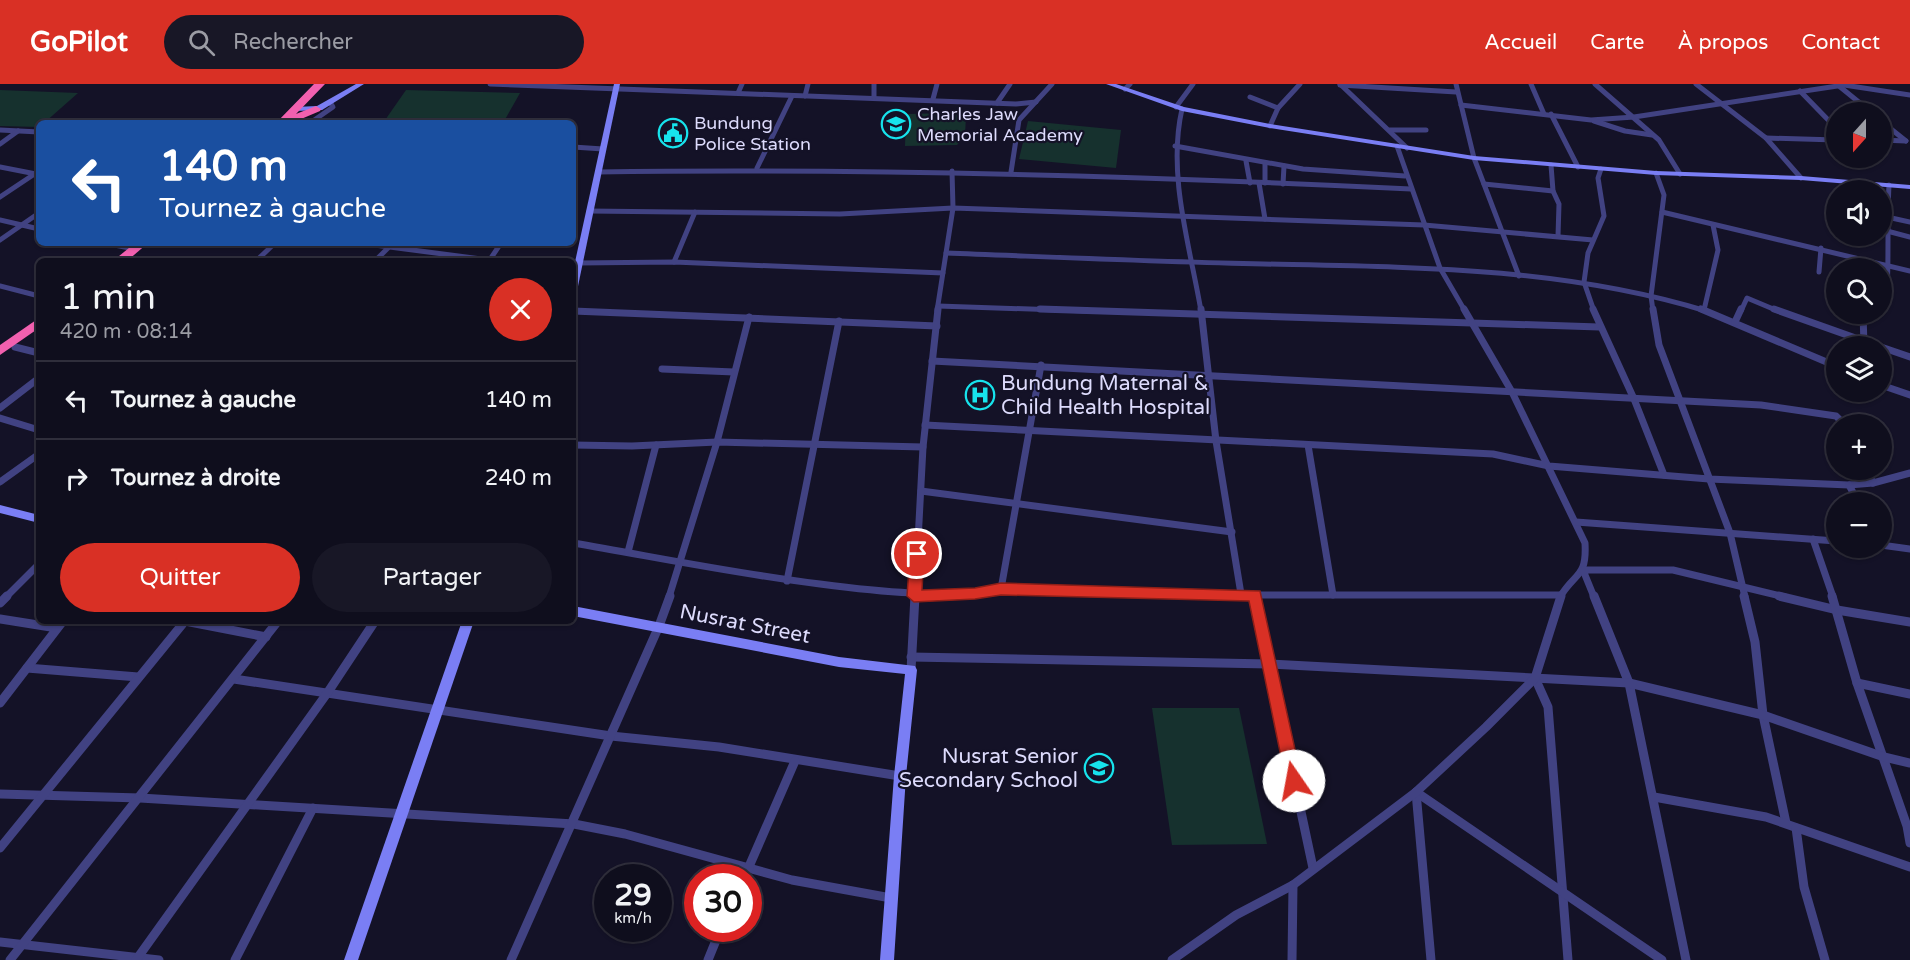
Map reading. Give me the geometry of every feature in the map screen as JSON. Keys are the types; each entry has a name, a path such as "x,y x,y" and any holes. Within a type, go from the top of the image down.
{"highway":[{"path":"289,120 309,106 320,84"},
{"path":"289,120 309,106 327,84"},
{"path":"123,258 138,246"},
{"path":"132,258 146,246"},
{"path":"0,358 6,346 36,324"},
{"path":"6,346 36,331"}],"street":[{"path":"309,106 330,102 361,84"},
{"path":"490,84 616,86 792,96 933,99 997,103 1036,102"},
{"path":"681,90 683,84"},
{"path":"738,93 742,84"},
{"path":"805,96 808,84"},
{"path":"874,84 874,97"},
{"path":"933,99 937,84"},
{"path":"997,103 1010,84"},
{"path":"1011,172 1019,120 1052,84"},
{"path":"1109,84 1127,87 1179,108 1270,126 1474,158 1656,173 1826,180"},
{"path":"1193,84 1179,108 1175,147 1178,179 1202,316 1216,441 1241,594"},
{"path":"1270,126 1278,108 1300,84"},
{"path":"1340,84 1456,92"},
{"path":"1340,84 1407,148"},
{"path":"1456,84 1456,92 1474,158 1504,231 1519,276"},
{"path":"1531,84 1544,114"},
{"path":"1595,84 1654,135 1680,174"},
{"path":"1696,84 1766,138 1801,178"},
{"path":"576,276 616,86"},
{"path":"1591,120 1634,117 1839,86 1910,95"},
{"path":"1839,86 1859,102"},
{"path":"1800,91 1826,118"},
{"path":"758,168 792,96"},
{"path":"1250,97 1278,108"},
{"path":"314,120 333,106 330,102"},
{"path":"1461,105 1591,120 1625,131 1654,135"},
{"path":"1551,114 1578,167"},
{"path":"1390,130 1426,129"},
{"path":"1892,129 1908,141"},
{"path":"0,130 36,132"},
{"path":"0,144 18,131"},
{"path":"1766,138 1826,140"},
{"path":"1892,140 1908,141"},
{"path":"1172,960 1236,915 1293,885 1416,792 1535,678 1561,595 1583,570 1587,553 1576,522 1512,392 1440,268 1405,176 1397,146"},
{"path":"576,147 603,149"},
{"path":"1175,147 1303,169 1405,176"},
{"path":"1246,161 1250,183"},
{"path":"1265,164 1262,183 1265,219"},
{"path":"1551,165 1553,191 1558,204 1558,236"},
{"path":"1282,184 1284,166"},
{"path":"0,167 36,173"},
{"path":"598,172 758,168 1011,172 1411,189"},
{"path":"1303,169 1306,184"},
{"path":"1601,169 1598,178 1604,216 1588,253 1584,282 1599,327 1634,399 1664,475"},
{"path":"887,960 900,776 911,664 923,447 938,306 953,208 951,171"},
{"path":"1332,171 1335,185"},
{"path":"1656,173 1664,195 1651,296 1659,345 1730,532 1744,585 1755,642 1763,715 1786,823"},
{"path":"0,197 36,174"},
{"path":"1484,184 1553,191"},
{"path":"1892,185 1910,187"},
{"path":"589,211 840,214 953,208 1424,225 1593,240"},
{"path":"674,262 695,212"},
{"path":"1662,212 1862,258"},
{"path":"0,240 36,215"},
{"path":"1892,218 1910,222"},
{"path":"0,220 36,228"},
{"path":"1704,310 1718,250 1713,225"},
{"path":"1892,232 1910,237"},
{"path":"259,258 272,246"},
{"path":"378,258 391,246 475,258"},
{"path":"1819,272 1821,248"},
{"path":"946,252 1193,263 1440,268 1584,282 1704,310 1826,362"},
{"path":"579,262 674,262 943,273"},
{"path":"1892,266 1910,271"},
{"path":"0,286 36,295"},
{"path":"1735,322 1748,298 1844,336"},
{"path":"938,306 1599,327"},
{"path":"576,311 937,326"},
{"path":"511,960 574,824 659,627 682,561 717,442 749,317"},
{"path":"787,581 839,321"},
{"path":"6,346 36,352"},
{"path":"1892,351 1910,357"},
{"path":"932,361 1761,405 1826,415"},
{"path":"1001,589 1019,504 1028,430 1041,365"},
{"path":"662,369 734,372"},
{"path":"0,408 36,380"},
{"path":"1892,389 1910,395"},
{"path":"0,418 36,429"},
{"path":"925,425 1493,454 1549,466 1709,479 1849,485 1873,483 1910,473"},
{"path":"576,445 717,442 923,447"},
{"path":"628,552 656,445"},
{"path":"1308,445 1333,595"},
{"path":"0,482 36,456"},
{"path":"1849,485 1853,492"},
{"path":"921,491 1232,532"},
{"path":"0,509 36,518"},
{"path":"1576,522 1826,540"},
{"path":"1813,539 1837,610 1857,683 1907,826 1910,843"},
{"path":"576,543 787,581 914,596 975,594 1001,589 1255,595 1561,595"},
{"path":"1892,547 1910,549"},
{"path":"0,603 36,567"},
{"path":"1583,570 1673,570 1744,585 1837,610 1910,622"},
{"path":"1583,570 1629,683 1654,797 1657,832 1686,960"},
{"path":"1255,595 1313,868"},
{"name":"Nusrat Street","path":"576,612 839,662 911,664"},
{"path":"0,619 36,623"},
{"path":"0,848 45,796 138,676 182,624"},
{"path":"200,624 266,637"},
{"path":"10,960 276,624"},
{"path":"136,959 328,692 373,624"},
{"path":"351,960 467,624"},
{"path":"0,703 60,625"},
{"path":"911,664 1269,664 1629,683 1763,715 1884,757 1910,763"},
{"path":"27,668 138,676"},
{"path":"1535,678 1548,708 1568,960"},
{"path":"234,679 328,692 436,711 611,736 718,747 900,776"},
{"path":"1857,683 1910,694"},
{"path":"750,864 795,760"},
{"path":"1416,792 1562,894 1662,960"},
{"path":"1416,792 1431,960"},
{"path":"0,794 140,798 574,824 625,834 718,864"},
{"path":"1654,797 1725,809 1786,823 1910,867"},
{"path":"235,960 313,808"},
{"path":"1796,828 1804,887 1825,960"},
{"path":"762,875 891,898"},
{"path":"1292,960 1293,885"},
{"path":"0,942 159,960"},
{"path":"708,960 715,942"}],"green space":[{"path":"0,90 78,93 47,120 36,120 36,127 0,126"},
{"path":"406,90 520,93 505,120 385,120"},
{"path":"906,114 966,115 965,136 957,145 905,146"},
{"path":"1028,121 1121,130 1116,168 1019,159"},
{"path":"1152,708 1239,708 1267,844 1172,845"}],"place":[{"name":"Charles Jaw Memorial Academy","path":"896,124"},
{"name":"Bundung Police Station","path":"673,133"},
{"name":"Bundung Maternal & Child Health Hospital","path":"980,395"},
{"name":"Nusrat Senior Secondary School","path":"1099,768"}],"route":[{"path":"917,554 914,596 975,594 1001,589 1255,595 1294,781"}]}
